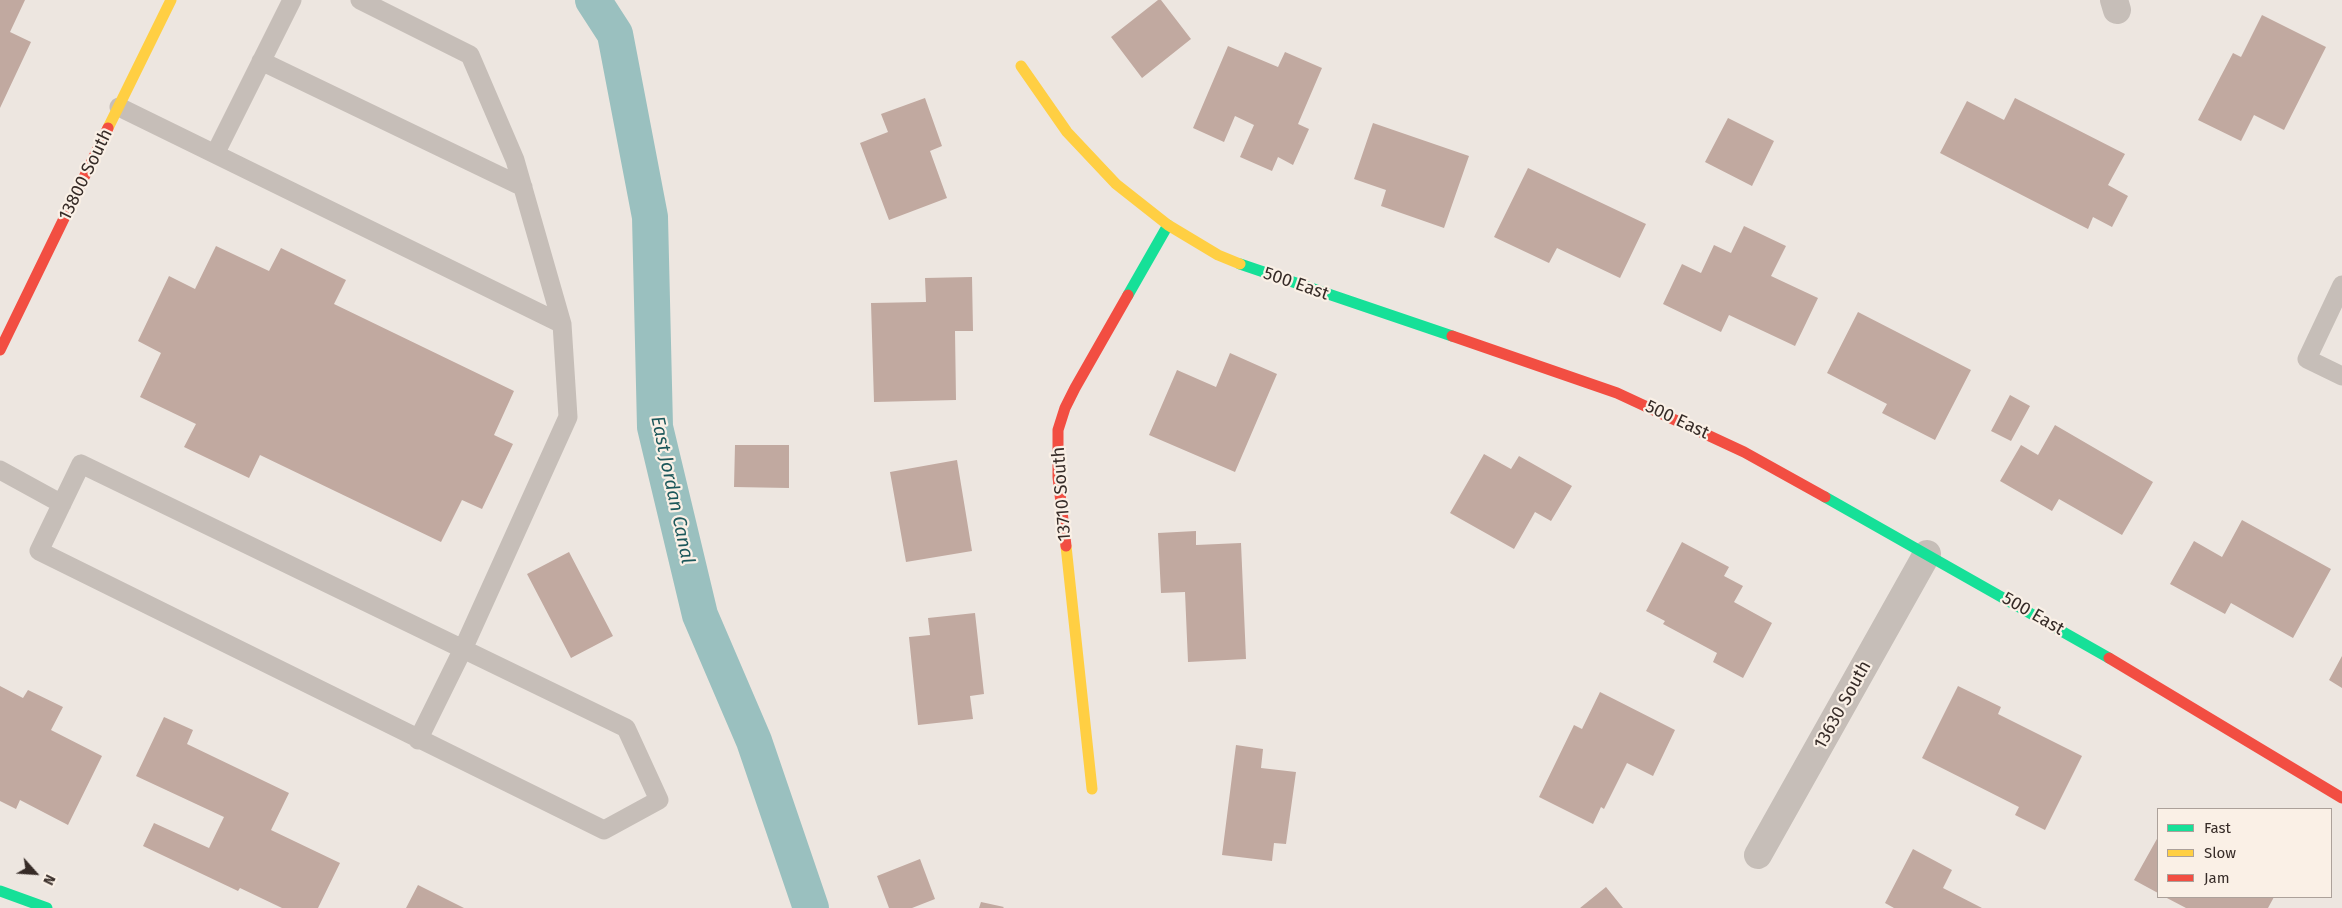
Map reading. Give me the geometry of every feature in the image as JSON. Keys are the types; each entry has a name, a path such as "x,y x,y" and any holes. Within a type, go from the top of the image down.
{"street":[{"name":"13800 South","path":"0,350 172,0"},
{"name":"500 East","path":"1021,66 1067,132 1116,184 1168,225 1218,255 1245,266 1550,368 1625,397 1744,452 2069,634 2342,798"},
{"name":"13710 South","path":"1092,789 1058,477 1058,430 1065,408 1075,388 1168,225"},
{"name":"13630 South","path":"1758,855 1927,554"},
{"path":"0,891 47,908"}],"lane":[{"path":"215,154 292,0"},
{"path":"360,0 470,55 515,160 562,324 568,417 462,650 418,740"},
{"path":"261,61 523,187"},
{"path":"119,107 562,324"},
{"path":"2342,285 2307,359 2342,376"},
{"path":"81,464 462,650 626,728 659,800 604,830 418,740 38,551 81,464"},
{"path":"0,470 62,504"}],"building":[{"path":"0,0 25,0 10,32 31,42 0,108"},
{"path":"1158,0 1161,0 1191,39 1142,78 1111,37"},
{"path":"2262,15 2326,47 2284,130 2254,115 2241,141 2198,120 2233,53 2241,57"},
{"path":"1228,46 1278,67 1285,52 1322,68 1298,124 1309,129 1293,165 1278,157 1272,171 1240,157 1254,125 1235,116 1224,142 1193,128"},
{"path":"925,98 942,146 930,151 947,198 889,220 860,143 888,132 881,114"},
{"path":"2015,98 2125,154 2108,185 2128,196 2112,227 2093,217 2088,229 1940,153 1967,101 2004,120"},
{"path":"1728,118 1774,141 1752,186 1705,162"},
{"path":"1373,123 1469,156 1444,228 1381,206 1386,190 1354,179"},
{"path":"1528,168 1646,224 1620,278 1557,248 1549,263 1494,237"},
{"path":"1744,226 1786,246 1771,276 1818,298 1795,346 1729,315 1721,332 1663,304 1682,264 1701,273 1714,245 1731,253"},
{"path":"216,246 269,271 281,248 346,280 334,304 514,391 494,435 513,444 482,509 462,500 441,542 260,455 249,478 184,447 196,424 140,397 161,353 138,341 169,276 195,289"},
{"path":"972,277 973,331 955,331 956,400 874,402 871,303 926,302 925,278"},
{"path":"1858,312 1971,370 1935,440 1882,413 1887,404 1827,373"},
{"path":"1230,353 1277,374 1235,472 1149,435 1177,370 1216,387"},
{"path":"2010,395 2030,406 2011,441 1991,431"},
{"path":"2055,425 2153,482 2122,535 2059,499 2052,511 2000,481 2021,445 2038,455"},
{"path":"735,445 789,445 789,488 734,487"},
{"path":"1484,454 1511,469 1519,456 1572,486 1551,521 1535,512 1514,549 1450,513"},
{"path":"957,460 972,551 906,562 890,472"},
{"path":"2242,520 2331,569 2293,638 2231,603 2225,614 2170,584 2194,541 2222,557"},
{"path":"1196,531 1196,545 1241,543 1246,659 1188,662 1185,592 1161,593 1158,533"},
{"path":"1682,542 1729,567 1724,576 1743,586 1734,602 1772,623 1743,678 1713,662 1717,653 1663,624 1665,621 1646,611"},
{"path":"569,552 613,636 571,658 527,574"},
{"path":"975,613 984,694 970,696 973,719 918,725 909,637 930,635 928,618"},
{"path":"2342,656 2342,688 2329,680"},
{"path":"0,686 23,698 28,690 63,707 51,730 102,756 68,825 20,800 16,809 0,801"},
{"path":"1958,686 2001,707 1998,714 2082,756 2045,830 2015,815 2019,807 1922,758"},
{"path":"1600,692 1675,730 1653,776 1627,763 1604,809 1601,807 1593,824 1539,797 1574,725 1582,729"},
{"path":"164,717 193,730 187,744 289,793 271,830 340,863 318,908 282,908 240,888 238,891 143,846 154,823 209,848 224,817 136,776"},
{"path":"1236,745 1263,749 1261,768 1296,772 1286,844 1274,843 1272,861 1222,855"},
{"path":"2157,839 2157,892 2134,880"},
{"path":"1913,849 1952,870 1943,888 1982,908 1894,908 1885,903"},
{"path":"920,859 935,899 912,908 889,908 877,876"},
{"path":"418,885 464,908 406,908"},
{"path":"1606,887 1623,908 1580,908"},
{"path":"2167,898 2273,898 2268,908 2186,908"},
{"path":"981,902 1004,907 979,908"}],"waterway":[{"name":"East Jordan Canal","path":"593,0 615,34 650,217 655,427 700,615 754,741 811,908"}],"traffic: fast":[{"path":"1128,295 1168,225"},
{"path":"1240,264 1452,336"},
{"path":"1825,497 2109,658"},
{"path":"0,891 47,908"}],"traffic: slow":[{"path":"108,128 171,0"},
{"path":"1021,66 1067,132 1116,184 1168,225 1218,255 1240,264"},
{"path":"1066,546 1092,789"}],"traffic: jam":[{"path":"0,350 108,128"},
{"path":"1066,546 1058,477 1058,430 1065,408 1075,388 1128,295"},
{"path":"1452,336 1617,393 1744,452 1825,497"},
{"path":"2109,658 2342,798"}]}
